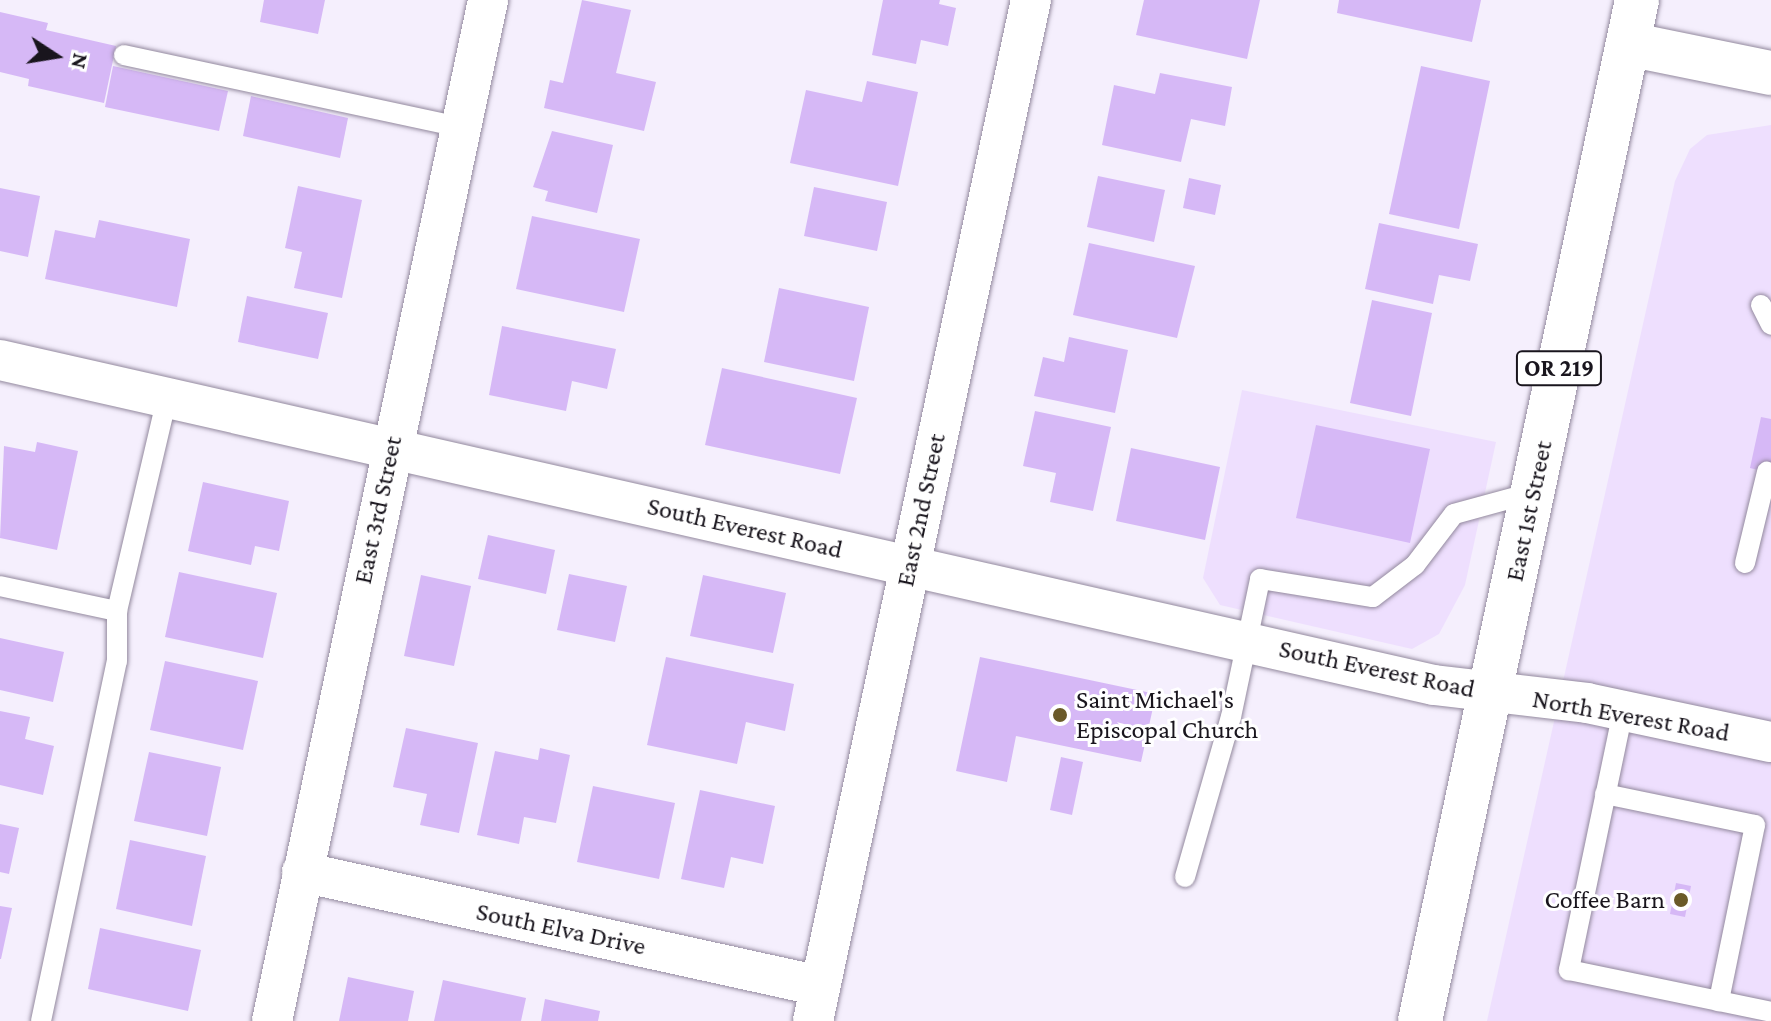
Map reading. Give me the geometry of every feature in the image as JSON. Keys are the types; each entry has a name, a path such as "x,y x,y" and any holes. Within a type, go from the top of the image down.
{"main road":[{"name":"East 1st Street","path":"1420,1021 1637,0"},
{"path":"1628,44 1771,73"}],"street":[{"name":"East 3rd Street","path":"272,1021 390,449 488,0"},
{"name":"East 2nd Street","path":"816,1004 1031,0"},
{"name":"South Everest Road","path":"0,360 1434,685 1490,691"},
{"name":"North Everest Road","path":"1490,691 1623,711 1771,742"},
{"name":"South Elva Drive","path":"302,872 816,1004"}],"lane":[{"path":"124,55 460,127"},
{"path":"1761,305 1771,325"},
{"path":"41,1021 117,661 117,611 167,397"},
{"path":"1745,563 1767,472"},
{"path":"1185,877 1231,717 1260,579 1373,597 1415,565 1454,514 1532,493"},
{"path":"0,586 117,611"},
{"path":"1623,711 1569,970 1719,1001 1764,1014"},
{"path":"1605,794 1755,825 1719,1001"}],"shaded area":[{"path":"1771,125 1771,1021 1487,1021 1675,181 1690,149 1707,135"},
{"path":"1242,390 1496,442 1465,585 1439,634 1412,649 1220,605 1203,578"}],"building":[{"path":"264,0 325,0 318,34 260,22"},
{"path":"582,0 631,10 616,73 656,82 644,131 544,108 550,80 563,83"},
{"path":"883,0 940,0 939,4 956,8 948,46 921,40 916,64 872,55"},
{"path":"1144,0 1260,0 1247,59 1136,35"},
{"path":"1339,0 1481,0 1472,42 1337,13"},
{"path":"0,12 48,23 46,30 116,46 104,103 28,86 29,79 0,72"},
{"path":"113,66 228,91 219,131 105,107"},
{"path":"1421,66 1490,81 1459,229 1389,214"},
{"path":"1160,73 1232,87 1225,126 1191,119 1181,162 1102,145 1114,85 1155,94"},
{"path":"867,81 918,92 898,186 790,163 806,90 862,102"},
{"path":"251,96 348,118 340,158 243,136"},
{"path":"552,131 613,145 597,213 545,201 548,191 533,187"},
{"path":"1098,176 1165,190 1154,242 1087,227"},
{"path":"1189,178 1221,185 1215,215 1183,208"},
{"path":"298,186 362,200 342,298 294,288 302,252 285,248"},
{"path":"814,187 887,202 877,251 804,236"},
{"path":"0,188 40,196 28,257 0,251"},
{"path":"532,216 640,239 624,312 516,289"},
{"path":"99,220 190,239 177,307 45,279 55,230 95,238"},
{"path":"1379,223 1478,244 1470,281 1439,275 1433,304 1365,289"},
{"path":"1089,243 1195,266 1177,338 1073,315"},
{"path":"779,288 869,307 854,381 764,362"},
{"path":"247,296 328,313 318,359 238,342"},
{"path":"1372,300 1432,313 1411,416 1350,403"},
{"path":"502,326 616,349 607,389 572,381 566,411 489,395"},
{"path":"1069,337 1128,350 1115,413 1034,396 1043,357 1064,362"},
{"path":"722,368 857,398 840,474 705,445"},
{"path":"1035,411 1111,427 1093,511 1050,502 1056,473 1023,466"},
{"path":"1761,417 1771,419 1771,473 1750,468"},
{"path":"1316,425 1430,449 1410,543 1296,518"},
{"path":"37,442 78,451 57,550 0,538 4,446 35,452"},
{"path":"1131,448 1220,467 1205,540 1116,521"},
{"path":"203,482 289,501 279,551 255,546 251,565 188,551"},
{"path":"488,535 555,550 546,594 478,579"},
{"path":"179,572 277,593 263,658 165,637"},
{"path":"569,574 627,586 615,642 557,630"},
{"path":"421,575 471,586 454,666 404,656"},
{"path":"703,575 786,593 773,653 690,636"},
{"path":"0,638 64,652 53,702 0,690"},
{"path":"666,657 794,684 785,731 746,722 737,764 647,745"},
{"name":"Saint Michael's Episcopal Church","path":"980,657 1156,694 1141,762 1016,736 1007,782 956,771"},
{"path":"165,661 258,681 243,750 150,730"},
{"path":"0,711 30,717 25,739 54,746 43,795 0,785"},
{"path":"406,728 478,743 459,833 420,825 427,794 393,787"},
{"path":"540,748 570,755 556,823 524,817 519,844 477,835 495,751 538,760"},
{"path":"149,752 221,767 207,836 134,821"},
{"path":"1061,757 1083,762 1072,815 1050,810"},
{"path":"593,786 675,803 659,879 577,862"},
{"path":"700,790 775,806 763,864 731,857 724,888 681,879"},
{"path":"0,824 19,828 9,874 0,872"},
{"path":"130,840 206,856 192,926 116,909"},
{"name":"Coffee Barn","path":"1676,883 1691,886 1685,917 1670,914"},
{"path":"0,906 12,908 1,959 0,959"},
{"path":"100,928 201,950 188,1011 88,989"},
{"path":"348,977 414,991 408,1021 339,1021"},
{"path":"443,980 526,998 521,1021 434,1021"},
{"path":"545,999 600,1011 598,1021 541,1021"}],"place":[{"name":"Saint Michael's Episcopal Church","path":"1060,715"},
{"name":"Coffee Barn","path":"1681,900"}]}
